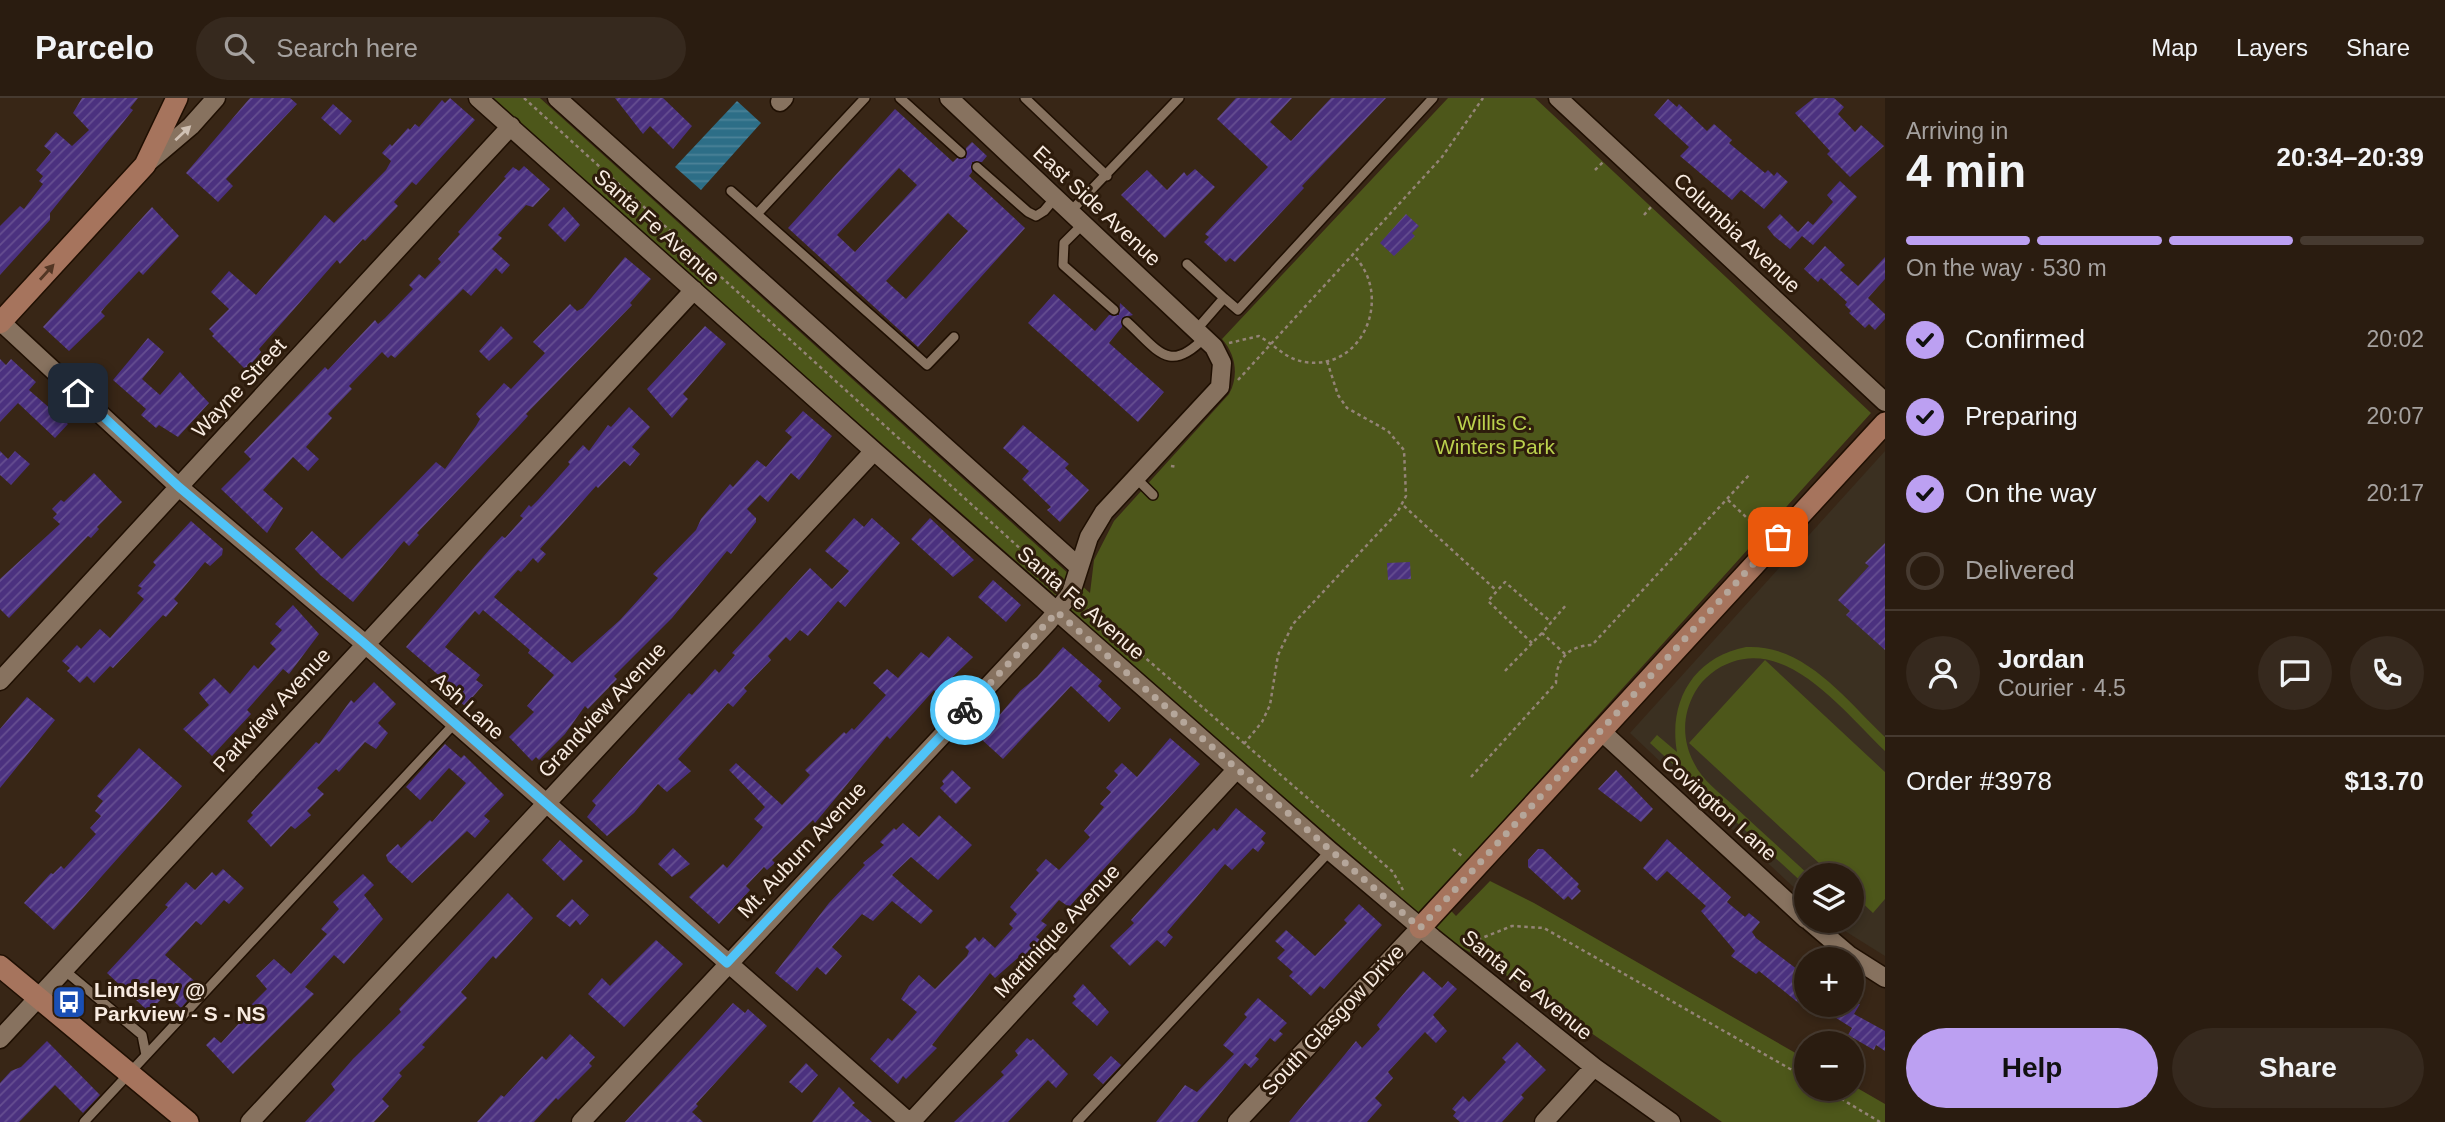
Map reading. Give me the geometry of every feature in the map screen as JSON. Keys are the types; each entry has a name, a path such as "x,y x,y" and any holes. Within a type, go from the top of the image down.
{"street":[{"path":"145,165 177,98"},
{"path":"0,322 145,165 191,126 216,98"},
{"name":"Santa Fe Avenue","path":"478,98 874,451 1330,851 1420,928 1594,1068 1671,1122"},
{"name":"Santa Fe Avenue","path":"557,98 1079,567"},
{"name":"East Side Avenue","path":"949,98 1211,341"},
{"name":"Columbia Avenue","path":"1558,98 1885,402"},
{"name":"Wayne Street","path":"0,681 511,126"},
{"name":"Parkview Avenue","path":"0,1039 364,643 694,290"},
{"name":"Ash Lane","path":"0,322 179,487 364,643 910,1122"},
{"name":"Mt. Auburn Avenue","path":"581,1122 1057,612 1071,593 1098,522 1220,387 1222,363 1211,341"},
{"name":"South Glasgow Drive","path":"1237,1122 1420,928 1885,423"},
{"name":"Grandview Avenue","path":"250,1122 874,451"},
{"name":"Covington Lane","path":"1601,731 1794,908"},
{"name":"Martinique Avenue","path":"910,1122 1236,770"},
{"name":"Covington Lane","path":"1823,933 1849,955 1885,978"},
{"path":"0,966 188,1122"},
{"path":"1544,1122 1594,1068"}],"lane":[{"path":"757,214 865,98"},
{"path":"900,98 961,153"},
{"path":"1025,98 1107,176"},
{"path":"1114,310 1063,265 1064,243 1076,218 1107,176 1179,98"},
{"path":"1187,264 1238,310 1433,98"},
{"path":"977,167 1036,216 1055,198"},
{"path":"731,191 927,365 954,337"},
{"path":"1127,322 1163,354 1171,357 1189,354 1211,341 1224,298"},
{"path":"1136,478 1153,495"},
{"path":"84,1122 454,724"},
{"path":"1077,1122 1330,851"},
{"path":"64,970 142,1035 146,1055"}],"path":[{"path":"524,98 1062,586"},
{"path":"1234,374 1234,384 1442,157 1483,98"},
{"path":"1595,170 1603,162"},
{"path":"1644,215 1651,207"},
{"path":"1211,341 1225,344 1259,336 1294,359 1327,361 1357,342 1373,310 1371,282 1352,254"},
{"path":"1244,744 1262,722 1270,705 1278,655 1293,624 1403,505 1405,473 1400,443 1381,425 1347,408 1338,395 1327,361"},
{"path":"1471,777 1556,684 1557,670 1565,654 1581,645 1592,645 1750,474"},
{"path":"1727,499 1764,534"},
{"path":"1403,505 1497,591"},
{"path":"1532,643 1488,601 1505,582 1551,622"},
{"path":"1084,605 1088,593"},
{"path":"1079,601 1393,872 1407,896"},
{"path":"1505,671 1567,604"},
{"path":"1542,633 1565,654"},
{"path":"1453,849 1462,856"},
{"path":"1455,937 1462,941 1477,940 1512,926 1544,928 1794,1071"},
{"path":"1845,1101 1880,1122"}],"shaded area":[{"path":"1885,451 1885,956 1848,933 1864,933 1864,863 1794,863 1794,888 1630,733"}],"green space":[{"name":"Willis C. Winters Park","path":"487,98 540,98 1090,593 1094,560 1114,521 1229,394 1235,373 1233,359 1222,339 1448,98 1535,98 1871,413 1436,895 1456,916 1490,881 1534,903 1794,1052 1794,1101 1864,1101 1864,1092 1885,1104 1885,1122 1722,1122 1494,967 1451,941 1083,625 1055,595"},
{"path":"1746,647 1767,648 1806,664 1839,691 1885,737 1885,751 1816,685 1796,671 1775,662 1754,658 1732,662 1711,674 1695,692 1685,728 1687,745 1697,769 1796,863 1794,875 1650,743 1657,735 1677,752 1675,733 1681,699 1699,671 1728,652"},
{"path":"1765,660 1885,772 1885,899 1873,913 1864,904 1864,863 1819,863 1689,743"}],"water":[{"path":"737,101 761,123 701,190 675,167"}],"building":[{"path":"82,98 138,98 130,108 133,110 50,213 50,220 0,275 0,226 20,206 24,209 43,184 39,181 43,176 36,170 51,152 44,146 56,132 72,146 89,130 73,113"},
{"path":"250,98 290,98 297,104 226,179 233,186 218,202 186,173"},
{"path":"450,98 475,120 416,185 412,182 394,202 398,206 365,241 363,239 340,264 337,260 259,349 261,352 246,370 212,336 214,334 209,329 229,309 211,292 229,271 256,295 325,215 334,223 386,170 391,161 382,153 390,144 392,146 408,128 410,130 415,124 419,127 442,100 445,103"},
{"path":"615,98 663,98 692,126 673,149 650,126 643,134"},
{"path":"1236,98 1292,98 1270,122 1291,141 1331,98 1386,98 1302,186 1304,188 1235,262 1230,258 1226,262 1204,242 1209,237 1205,234 1268,167 1217,119"},
{"path":"1814,98 1834,98 1844,107 1838,114 1855,132 1861,125 1884,146 1850,177 1827,154 1830,151 1795,113"},
{"path":"1668,99 1677,107 1679,104 1707,131 1714,124 1732,140 1729,143 1765,173 1768,170 1774,176 1777,172 1788,182 1764,209 1741,190 1732,200 1680,156 1689,147 1654,115"},
{"path":"333,104 352,121 340,135 321,118"},
{"path":"895,109 953,162 957,158 966,158 966,148 972,142 987,156 982,162 972,162 969,176 1025,228 918,347 788,228","holes":["899,168 917,185 855,252 837,235","948,213 968,231 906,299 886,281"]},
{"path":"524,166 550,189 533,207 526,205 498,235 502,238 492,249 510,265 502,274 496,268 471,296 463,289 395,358 391,355 388,358 382,352 349,386 352,389 328,414 332,418 306,447 319,459 308,471 293,457 263,490 283,508 267,533 221,489 251,459 244,452 325,367 328,370 375,320 378,324 385,318 413,289 409,285 419,274 425,279 441,262 438,259 460,234 458,232 506,178 504,177 513,167 519,171"},
{"path":"1195,169 1215,187 1165,238 1121,195 1147,170 1167,190 1184,172 1187,176"},
{"path":"1840,181 1857,197 1813,245 1802,236 1790,249 1767,227 1780,214 1798,232 1808,221 1813,225 1833,202 1827,195"},
{"path":"152,207 179,236 143,275 139,271 101,312 105,316 69,351 43,327"},
{"path":"564,207 580,225 565,242 548,225"},
{"path":"1406,214 1419,226 1412,233 1415,236 1394,256 1380,243"},
{"path":"1825,246 1845,265 1840,270 1858,286 1885,257 1885,279 1868,298 1885,314 1885,319 1875,330 1869,324 1865,328 1849,313 1851,311 1845,305 1847,302 1821,278 1818,282 1804,269"},
{"path":"625,257 651,279 630,303 632,305 526,414 528,416 417,533 419,535 409,546 404,541 353,602 320,575 295,549 312,531 342,559 436,462 445,469 480,419 476,414 504,383 511,389 545,353 533,342 570,304 577,311 583,308"},
{"path":"1054,294 1095,331 1109,315 1119,315 1120,303 1133,315 1122,318 1122,327 1109,343 1164,392 1138,422 1028,323"},
{"path":"501,326 513,338 489,361 479,351"},
{"path":"705,326 726,344 683,394 688,399 672,418 647,389"},
{"path":"148,338 164,352 142,379 160,395 180,372 209,403 178,437 159,425 156,428 141,415 146,409 113,380"},
{"path":"0,359 6,365 11,359 36,382 29,390 68,424 55,438 18,403 0,422"},
{"path":"629,407 650,427 632,447 640,454 630,466 624,461 598,488 596,486 540,549 546,554 538,563 533,558 521,572 518,570 494,597 572,663 620,620 658,578 653,574 696,530 701,519 730,484 733,487 757,460 766,467 792,437 785,431 803,411 832,436 799,480 791,473 768,502 760,495 747,509 756,518 756,522 731,554 727,551 672,618 614,676 617,679 588,709 585,706 565,734 539,760 536,757 532,761 509,737 534,712 527,706 554,675 528,653 530,650 483,610 479,615 475,611 445,647 480,675 476,680 483,685 465,706 446,690 450,685 406,647 489,550 502,536 505,538 523,518 520,516 529,505 531,507 538,500 583,445 589,451 608,425 611,427"},
{"path":"1023,425 1069,464 1065,468 1089,490 1060,522 1047,510 1051,507 1022,479 1029,471 1003,448"},
{"path":"0,451 8,459 15,451 30,464 11,485 0,475"},
{"path":"94,473 122,502 97,527 99,529 91,538 88,536 9,618 0,609 0,579 60,524 53,518 57,514 52,509 61,500 64,502"},
{"path":"854,518 864,527 872,518 900,543 845,607 838,601 808,636 800,630 790,641 786,637 768,656 771,660 744,688 747,691 733,707 728,703 678,759 691,771 667,792 658,784 634,813 607,836 587,817 596,805 592,801 689,693 692,695 715,669 719,673 735,655 732,653 810,568 832,589 849,571 825,551"},
{"path":"930,518 974,560 953,577 911,539"},
{"path":"191,521 223,549 222,555 210,566 205,562 174,599 178,603 166,617 163,615 113,668 110,666 94,683 87,676 80,683 67,671 70,668 62,661 77,645 81,649 100,629 110,638 144,599 137,593 142,588 138,586 156,565 153,562"},
{"path":"1885,543 1885,650 1846,615 1850,611 1838,600 1869,566 1865,563"},
{"path":"1410,562 1411,579 1388,580 1387,563"},
{"path":"993,580 1021,605 1006,622 978,597"},
{"path":"293,605 319,634 289,674 283,669 247,710 251,714 212,756 183,729 209,705 199,693 214,678 230,694 254,665 258,669 276,649 270,643 282,630 275,624"},
{"path":"948,636 973,657 936,693 934,690 890,739 887,736 815,823 813,820 772,860 775,863 767,870 764,867 746,886 750,890 719,924 689,897 723,864 727,868 763,827 754,819 765,807 729,770 736,763 782,805 810,775 805,770 844,732 846,734 852,728 854,730 886,695 873,683 887,669 898,678 921,652 929,658"},
{"path":"1063,647 1102,681 1098,686 1121,708 1109,722 1071,686 1003,759 980,738 1020,691 1037,677"},
{"path":"374,682 396,704 378,723 388,733 376,749 365,742 339,772 336,769 317,788 324,794 307,811 311,815 295,829 291,826 271,847 247,821 253,815 251,813 316,742 319,744 351,700 354,703"},
{"path":"27,697 55,720 0,788 0,729"},
{"path":"1170,738 1200,764 1069,907 1059,900 1041,921 1047,925 1036,937 1040,940 1024,958 1021,955 995,978 990,973 932,1045 937,1048 906,1079 903,1076 898,1084 870,1059 888,1038 892,1041 917,1012 901,999 909,986 919,975 935,989 967,956 969,951 965,947 975,937 979,942 983,937 995,948 1013,928 1009,924 1017,914 1010,907 1039,873 1036,870 1046,859 1059,870 1090,837 1084,831 1104,807 1100,804 1111,792 1106,788 1118,775 1114,771 1122,763 1137,777"},
{"path":"445,744 461,758 464,755 504,795 484,816 490,821 475,838 467,831 412,883 388,861 386,855 398,844 401,848 430,820 432,822 466,783 449,768 420,800 406,787"},
{"path":"139,748 182,786 54,930 24,903 51,873 61,866 64,869 96,834 90,828 101,816 95,811 103,801 97,796"},
{"path":"952,770 971,788 956,804 940,788 944,784 942,781"},
{"path":"1616,770 1653,809 1641,822 1598,789"},
{"path":"1236,808 1266,833 1261,839 1265,843 1258,852 1253,848 1232,870 1225,864 1167,932 1173,937 1165,947 1157,940 1130,966 1110,946 1134,923 1131,920 1199,844 1214,828 1217,831"},
{"path":"939,815 972,845 938,880 911,857 892,875 933,911 921,924 892,901 873,921 862,914 832,947 842,956 826,975 817,967 797,991 775,973 829,903 865,865 863,863 884,845 880,842 894,828 896,830 903,823 919,837"},
{"path":"1667,839 1731,897 1727,902 1745,917 1749,913 1760,922 1752,932 1756,938 1794,967 1794,999 1759,971 1756,974 1731,956 1735,951 1701,911 1706,906 1667,871 1657,881 1643,868"},
{"path":"560,840 583,861 564,881 542,860"},
{"path":"673,848 690,864 672,877 658,864"},
{"path":"1538,849 1543,849 1579,884 1577,887 1581,891 1572,900 1568,896 1564,900 1528,867 1528,860"},
{"path":"223,869 244,888 229,904 224,900 201,925 196,921 165,955 200,986 181,1008 166,994 149,1012 107,973 168,907 165,905 186,882 195,890 212,872 216,876"},
{"path":"363,874 374,885 364,895 383,919 344,964 334,955 305,987 314,994 233,1074 206,1045 214,1037 221,1043 242,1020 241,1015 267,989 256,976 274,959 291,974 327,934 321,929 339,909 333,902"},
{"path":"508,893 533,918 496,959 493,956 461,992 467,998 422,1045 425,1047 399,1073 402,1076 382,1099 389,1106 374,1122 305,1122 335,1090 331,1084 353,1059 401,1012 399,1009"},
{"path":"572,899 589,915 580,925 576,920 570,927 556,916"},
{"path":"1359,904 1382,925 1324,989 1320,986 1311,996 1289,976 1293,972 1277,958 1285,950 1275,941 1286,930 1315,956 1347,923 1344,920"},
{"path":"656,940 683,964 624,1027 588,994 602,978 610,986"},
{"path":"1423,971 1442,988 1448,981 1457,989 1433,1015 1447,1031 1436,1043 1425,1032 1388,1072 1393,1078 1375,1098 1382,1105 1367,1122 1289,1122 1356,1041 1362,1048 1380,1029 1377,1025"},
{"path":"1083,984 1109,1012 1097,1026 1072,1003 1076,999 1073,996"},
{"path":"1258,998 1287,1023 1279,1031 1283,1034 1275,1042 1270,1038 1255,1056 1259,1059 1251,1068 1245,1063 1197,1122 1156,1122 1185,1085 1197,1092 1234,1054 1223,1045 1247,1017 1244,1014"},
{"path":"733,1003 745,1013 748,1009 767,1026 696,1104 698,1106 692,1112 703,1122 625,1122"},
{"path":"1835,1017 1859,1017 1885,1031 1885,1051 1876,1045 1874,1050 1864,1044 1864,1031 1850,1031 1852,1028"},
{"path":"570,1034 595,1057 589,1063 592,1066 558,1100 556,1098 534,1122 477,1122 542,1056 546,1060"},
{"path":"1027,1038 1031,1041 1033,1039 1068,1074 1056,1088 1048,1080 1008,1122 954,1122 1004,1075 1001,1072 1018,1055 1015,1051"},
{"path":"47,1041 100,1095 83,1113 55,1085 19,1122 0,1122 0,1083"},
{"path":"1517,1042 1546,1070 1521,1095 1524,1098 1502,1122 1460,1122 1453,1116 1456,1112 1452,1109 1463,1096 1469,1102 1506,1062 1502,1058"},
{"path":"1111,1056 1121,1065 1103,1084 1093,1075"},
{"path":"806,1063 818,1075 802,1093 789,1082"},
{"path":"839,1087 855,1103 852,1105 872,1122 812,1122"}],"way so far":[{"path":"965,710 1057,612 1420,928 1778,537"}],"place":[{"name":"Lindsley @ Parkview - S - NS","path":"69,1002"}],"route":[{"path":"78,393 179,487 364,643 727,963 965,710"}]}
